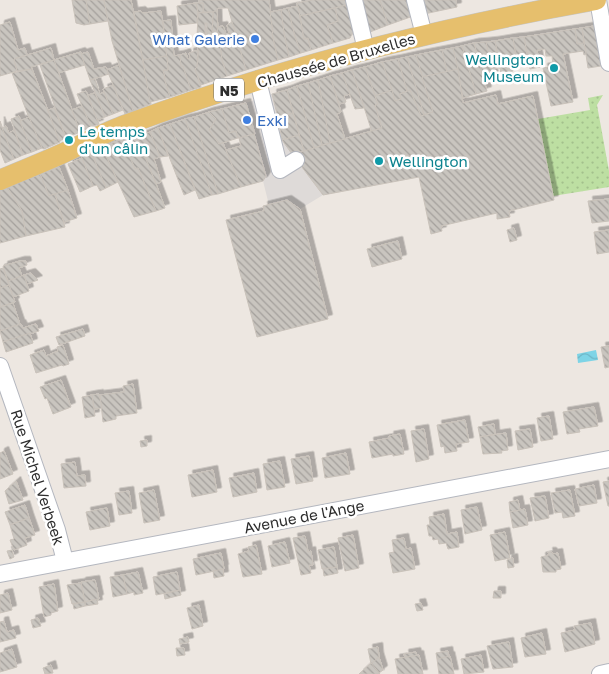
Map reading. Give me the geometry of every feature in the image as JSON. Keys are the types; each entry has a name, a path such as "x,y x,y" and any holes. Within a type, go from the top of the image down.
{"main road":[{"name":"Chaussée de Bruxelles","path":"0,180 127,124 258,81 467,24 597,0"}],"street":[{"path":"354,0 366,50"},
{"path":"416,0 424,35"},
{"path":"597,0 609,63"},
{"path":"258,81 280,170 296,160"},
{"name":"Rue Michel Verbeek","path":"0,366 7,408 57,530 65,561"},
{"name":"Avenue de l'Ange","path":"0,574 609,459"},
{"path":"600,674 609,672"}],"green space":[{"path":"603,95 597,105 609,171 609,187 553,196 538,119 590,110 588,98"}],"shaded area":[{"path":"272,94 282,140 323,195 300,209 287,200 269,205 263,181 266,175 246,103"}],"water":[{"path":"596,350 598,360 578,363 577,354"}],"building":[{"path":"72,0 86,0 90,24 76,23"},
{"path":"86,0 104,0 108,21 90,24"},
{"path":"104,0 131,0 151,104 133,111 112,41"},
{"name":"What Galerie","path":"199,0 269,0 272,33 278,60 246,70 228,8 218,8 215,12 203,12 203,3 199,3"},
{"path":"313,0 346,0 347,5 300,16 297,3"},
{"path":"361,0 380,0 388,25 370,32"},
{"path":"380,0 412,0 416,15 388,25"},
{"path":"421,0 456,0 457,7 424,14"},
{"path":"196,3 203,3 203,12 198,13"},
{"path":"196,3 197,23 179,25 177,6"},
{"path":"347,5 353,32 350,38 333,43 327,25 338,21 335,8"},
{"path":"298,6 304,39 308,38 311,50 301,53 288,8"},
{"path":"288,8 301,53 289,57 281,10"},
{"path":"335,8 338,21 327,25 333,43 311,50 308,38 304,39 300,16"},
{"path":"217,10 218,33 212,35 213,12"},
{"path":"281,10 289,57 278,60 270,12"},
{"path":"141,11 143,13 161,11 167,56 143,60 134,12"},
{"path":"213,12 212,35 207,35 207,23 205,23 205,38 197,38 198,13"},
{"path":"171,20 174,56 180,55 181,66 183,66 191,90 170,97 163,70 168,70 163,21"},
{"path":"10,22 18,50 25,48 27,55 14,59 17,71 0,76 0,25"},
{"path":"232,22 246,70 227,76 222,60 217,27 223,26 226,34 229,33 227,25"},
{"path":"594,26 601,66 588,68 582,28"},
{"path":"582,28 584,43 577,44 575,29"},
{"name":"Wellington Museum","path":"575,29 577,44 584,43 586,54 584,55 583,51 563,54 573,102 551,106 543,68 553,66 552,56 546,56 545,49 537,50 540,67 530,69 524,37"},
{"path":"209,35 209,43 219,37 222,60 227,76 201,85 195,69 197,67 198,55 197,38 205,38"},
{"path":"524,37 528,61 517,62 513,38"},
{"path":"513,38 516,57 511,58 513,71 501,73 495,41"},
{"path":"495,41 500,68 491,68 486,42"},
{"path":"486,42 494,78 484,81 474,43"},
{"path":"474,43 487,91 476,94 462,46"},
{"path":"462,46 476,94 463,98 453,48"},
{"path":"51,48 54,60 31,67 32,69 17,71 14,59"},
{"path":"453,48 458,69 447,72 442,50"},
{"path":"198,50 197,67 195,69 201,87 191,90 183,66 181,66 180,55 186,53 188,59 190,58 189,53"},
{"path":"442,50 447,72 422,77 416,55"},
{"path":"81,52 85,65 58,73 54,60"},
{"path":"88,52 94,69 106,67 109,74 90,80 81,54"},
{"path":"416,55 433,112 424,115 407,57"},
{"path":"167,56 168,70 163,70 170,97 150,102 143,60"},
{"path":"407,57 424,115 421,116 410,90 407,91 398,59"},
{"path":"398,59 407,91 400,94 401,99 395,101 382,62"},
{"path":"54,60 80,132 66,138 40,65"},
{"path":"382,62 392,90 375,96 365,67"},
{"path":"119,65 133,111 125,114 107,70"},
{"path":"365,67 378,104 375,105 382,128 372,132 352,70"},
{"path":"32,69 60,142 44,149 34,131 12,73"},
{"path":"458,69 463,103 496,95 498,104 533,96 554,200 509,211 510,217 497,219 497,213 441,226 442,231 431,234 419,177 323,195 292,154 382,128 375,105 378,104 375,96 392,90 395,101 401,99 400,94 410,90 421,116 433,112 422,77"},
{"path":"352,70 364,108 355,109 342,73"},
{"path":"342,73 350,94 344,96 346,102 339,104 330,76"},
{"path":"330,76 341,112 337,114 345,139 330,143 318,80"},
{"path":"95,79 100,94 104,92 113,114 105,117 90,80"},
{"path":"318,80 330,143 322,145 308,83"},
{"path":"308,83 322,145 314,148 297,86"},
{"path":"113,85 123,110 113,114 103,89"},
{"path":"297,86 314,148 304,151 287,90"},
{"path":"287,90 293,113 278,118 272,94"},
{"path":"86,91 99,124 91,127 77,94"},
{"path":"95,93 105,117 97,120 88,95"},
{"path":"246,103 255,134 238,138 236,131 229,133 222,109"},
{"path":"82,106 91,127 80,132 72,110"},
{"path":"54,108 66,138 59,141 48,110"},
{"path":"222,109 229,133 236,131 238,138 219,144 209,130 216,119 209,112"},
{"path":"209,112 216,119 209,130 219,144 223,143 241,187 218,194 194,117"},
{"path":"293,113 299,135 282,140 278,118"},
{"path":"19,116 32,152 23,155 11,119"},
{"path":"29,117 42,148 32,152 20,121"},
{"path":"194,117 218,194 212,195 185,119"},
{"path":"185,119 212,195 199,199 170,124"},
{"path":"0,121 14,159 5,163 0,150"},
{"path":"170,124 195,190 184,195 158,128"},
{"path":"6,126 9,133 14,130 23,155 14,159 2,128"},
{"path":"158,128 168,156 160,157 150,132"},
{"path":"150,132 160,157 154,159 161,182 156,184 137,137"},
{"path":"254,134 266,176 263,181 241,187 226,150 241,146 239,138"},
{"path":"299,135 304,151 292,154 282,140"},
{"path":"137,137 165,208 156,211 138,168 135,169 124,143"},
{"path":"122,139 135,169 138,168 156,211 134,217 102,147"},
{"path":"102,147 118,182 106,188 91,152"},
{"path":"91,152 106,188 100,191 97,185 93,186 81,156"},
{"path":"82,158 93,186 80,192 68,164"},
{"path":"59,167 68,190 49,196 40,174"},
{"path":"40,174 49,196 55,194 65,227 26,236 22,211 7,187"},
{"path":"7,187 22,211 26,236 0,243 0,190"},
{"path":"68,190 77,218 64,222 55,194"},
{"path":"609,199 609,221 592,223 588,201"},
{"path":"287,200 300,209 328,319 257,337 226,220 264,211 263,206"},
{"path":"514,228 517,240 510,242 507,230"},
{"path":"609,230 609,252 597,254 594,232"},
{"path":"398,241 402,259 372,267 367,249"},
{"path":"26,261 27,265 19,268 22,276 8,281 3,266"},
{"path":"3,268 9,285 0,288 0,269"},
{"path":"31,273 38,280 27,284 24,275"},
{"path":"24,275 29,291 13,297 8,281"},
{"path":"9,285 15,302 0,307 0,288"},
{"path":"13,303 20,324 0,331 0,307"},
{"path":"21,324 23,328 36,324 39,331 3,342 0,331"},
{"path":"83,329 85,336 59,345 56,337"},
{"path":"30,333 33,343 6,352 3,342"},
{"path":"63,345 69,364 36,373 30,355 44,350 46,356 58,351 57,347"},
{"path":"609,346 609,367 605,368 601,347"},
{"path":"61,380 71,407 53,414 47,398 45,399 40,387"},
{"path":"133,384 137,413 116,416 116,419 103,422 100,395 124,392 123,386"},
{"path":"99,394 102,408 94,409 92,395"},
{"path":"92,395 95,416 85,418 82,397"},
{"path":"594,407 598,426 579,429 580,432 567,434 563,412"},
{"path":"549,416 553,439 541,441 537,418"},
{"path":"465,420 469,442 456,444 457,451 445,453 444,446 441,447 437,425"},
{"path":"494,424 495,434 480,437 478,427"},
{"path":"424,429 429,459 416,462 411,431"},
{"path":"530,429 533,447 518,450 515,431"},
{"path":"506,433 508,450 501,451 502,453 483,454 480,437"},
{"path":"400,434 404,454 372,458 369,442"},
{"path":"147,440 147,446 141,447 140,441"},
{"path":"4,451 13,474 0,479 0,453"},
{"path":"346,453 350,474 325,478 322,458"},
{"path":"309,456 313,481 296,484 291,459"},
{"path":"280,461 285,487 267,490 263,464"},
{"path":"75,462 77,476 85,475 86,486 64,488 61,464"},
{"path":"213,470 217,492 192,497 188,475"},
{"path":"254,473 257,492 233,497 229,478"},
{"path":"16,481 23,500 9,504 5,491"},
{"path":"609,481 609,506 608,506 603,482"},
{"path":"594,485 597,503 579,506 575,489"},
{"path":"154,490 160,520 144,523 139,493"},
{"path":"570,490 575,516 563,518 562,512 555,513 551,493"},
{"path":"129,491 132,513 119,515 115,493"},
{"path":"545,496 549,518 535,521 530,498"},
{"path":"518,500 520,510 510,512 509,502"},
{"path":"25,505 29,518 10,525 5,512"},
{"path":"477,507 482,530 465,534 461,510"},
{"path":"107,508 110,526 90,530 86,512"},
{"path":"525,509 528,525 513,528 510,512"},
{"path":"444,514 447,534 457,532 459,547 448,549 446,543 439,544 438,539 433,540 432,536 429,536 427,525 430,525 429,517"},
{"path":"29,518 35,535 25,538 27,545 14,550 10,540 14,539 10,525"},
{"path":"505,532 510,558 495,561 490,535"},
{"path":"353,535 359,568 345,571 338,538"},
{"path":"305,536 308,552 311,551 313,565 309,565 311,573 301,575 293,538"},
{"path":"404,538 406,549 411,548 415,569 393,573 389,553 394,552 392,540"},
{"path":"285,542 290,563 272,567 268,546"},
{"path":"256,545 262,574 243,577 238,554 249,551 248,547"},
{"path":"334,547 337,567 322,569 318,550"},
{"path":"12,550 14,557 10,559 7,551"},
{"path":"548,552 558,553 561,569 556,570 556,572 543,572 541,557 549,555"},
{"path":"221,553 224,569 196,575 193,559"},
{"path":"513,558 514,567 508,568 507,560"},
{"path":"337,567 338,573 324,576 323,569"},
{"path":"223,569 224,576 214,578 213,571"},
{"path":"138,572 143,593 134,595 134,592 127,594 123,575"},
{"path":"177,572 180,590 156,595 153,577"},
{"path":"123,575 127,594 113,597 110,577"},
{"path":"95,580 99,599 85,602 81,582"},
{"path":"81,583 85,602 72,604 67,585"},
{"path":"54,584 58,611 44,617 39,587"},
{"path":"180,590 181,595 165,599 164,594"},
{"path":"494,591 501,591 501,598 493,598"},
{"path":"8,593 12,610 0,613 0,595"},
{"path":"97,599 98,604 85,606 85,602"},
{"path":"85,602 85,606 74,609 73,604"},
{"path":"421,603 423,610 417,611 415,604"},
{"path":"199,605 203,626 192,629 187,608"},
{"path":"38,618 41,626 33,628 31,620"},
{"path":"4,621 7,632 14,630 16,638 0,642 0,622"},
{"path":"591,623 595,644 565,652 561,633 575,630 574,626"},
{"path":"542,633 546,654 525,657 521,638"},
{"path":"188,637 189,642 180,644 179,639"},
{"path":"509,642 513,667 493,669 487,646"},
{"path":"378,647 379,657 371,664 368,649"},
{"path":"176,648 184,648 185,655 177,656"},
{"path":"12,649 17,667 0,672 0,653"},
{"path":"448,651 449,657 437,659 436,653"},
{"path":"416,652 417,656 405,658 404,654"},
{"path":"419,655 423,674 398,674 395,659"},
{"path":"481,655 484,672 464,674 461,659"},
{"path":"450,656 454,674 439,674 437,659"},
{"path":"379,657 383,670 379,673 371,664"},
{"path":"371,663 380,674 359,674"},
{"path":"51,665 53,673 45,674 43,668"}],"place":[{"name":"What Galerie","path":"255,39"},
{"name":"Wellington Museum","path":"554,68"},
{"name":"Exki","path":"247,120"},
{"name":"Le temps d'un câlin","path":"69,140"},
{"name":"Wellington","path":"379,161"}]}
